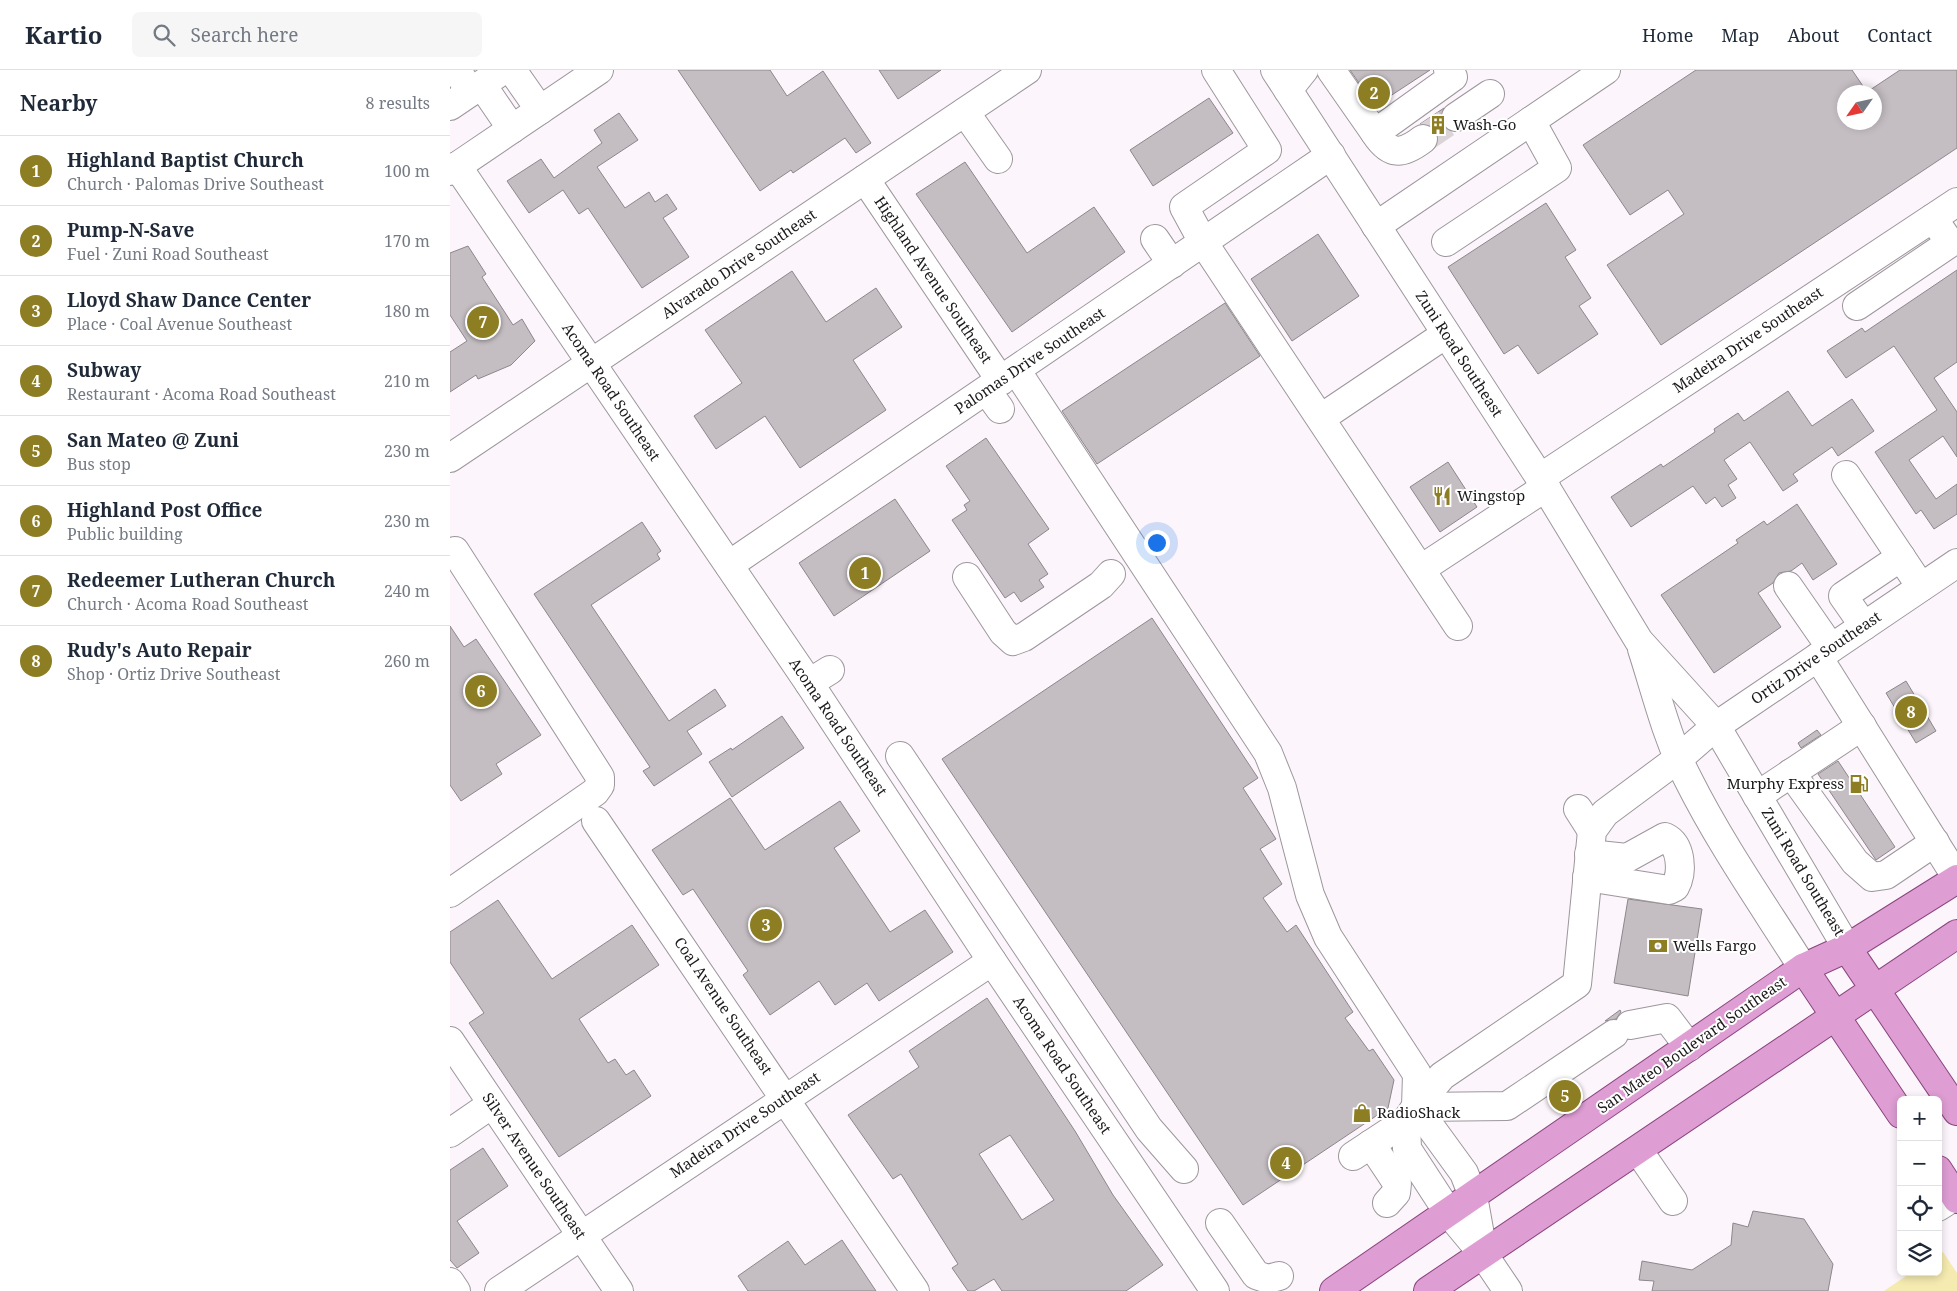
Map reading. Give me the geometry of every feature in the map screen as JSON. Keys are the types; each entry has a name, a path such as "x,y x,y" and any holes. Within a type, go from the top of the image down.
{"main road":[{"name":"San Mateo Boulevard Southeast","path":"1334,1291 1803,968 1848,948 1957,878"},
{"path":"1428,1291 1957,934"},
{"name":"Zuni Road Southeast","path":"1848,948 1957,1111"},
{"name":"Zuni Road Southeast","path":"1803,968 1897,1108"},
{"path":"1942,1180 1950,1201"}],"street":[{"path":"512,70 540,110"},
{"path":"453,168 598,70"},
{"name":"Alvarado Drive Southeast","path":"450,458 1027,70"},
{"path":"1216,70 1267,150 1184,207 1203,242 1458,626"},
{"path":"1331,70 1383,146 1390,150 1408,149 1423,139"},
{"path":"1376,226 1606,70"},
{"path":"1375,133 1455,72"},
{"name":"Zuni Road Southeast","path":"1289,77 1331,155 1543,483 1640,641 1716,726 1848,948"},
{"path":"472,85 512,129"},
{"path":"1456,118 1490,94"},
{"path":"965,112 998,159"},
{"path":"1446,242 1558,168 1531,121"},
{"name":"Palomas Drive Southeast","path":"729,565 1001,388 1203,242 1331,155"},
{"path":"1254,158 1277,192"},
{"name":"Acoma Road Southeast","path":"453,168 591,363 729,565 820,676 992,961 1215,1291"},
{"name":"Highland Avenue Southeast","path":"865,179 1001,388 1268,753 1282,788 1310,895 1328,937 1416,1074 1407,1150 1448,1212"},
{"name":"Madeira Drive Southeast","path":"1421,569 1857,268 1957,202"},
{"path":"1857,268 1865,300 1950,244 1933,218"},
{"path":"1155,239 1172,264"},
{"path":"1890,246 1908,272"},
{"path":"1321,418 1446,334"},
{"path":"1846,474 1921,587"},
{"path":"450,894 595,792 600,785 600,777 454,550"},
{"path":"1864,626 1844,596 1901,557"},
{"name":"Ortiz Drive Southeast","path":"1411,1114 1442,1076 1577,984 1587,843 1605,813 1679,758 1716,726 1957,563"},
{"path":"967,577 1003,632 1013,641 1024,637 1101,585 1111,574"},
{"path":"1788,586 1862,726 1957,878"},
{"name":"Zuni Road Southeast","path":"1640,641 1687,778 1726,847 1803,968"},
{"path":"1757,796 1862,726"},
{"path":"900,756 1149,1129 1184,1169"},
{"path":"1791,773 1855,862 1872,876 1886,875 1935,842"},
{"name":"Coal Avenue Southeast","path":"596,821 915,1291"},
{"name":"Madeira Drive Southeast","path":"499,1291 992,961"},
{"path":"1387,1203 1396,1194 1397,1183 1362,1150 1411,1114 1507,1106 1622,1030 1667,1018 1689,1047"},
{"name":"Silver Avenue Southeast","path":"450,1041 619,1291"},
{"path":"450,1133 492,1104"},
{"path":"1411,1114 1464,1174 1473,1196 1483,1254"},
{"path":"1638,1150 1673,1201"},
{"path":"1448,1212 1483,1254 1508,1291"},
{"path":"1195,1262 1231,1230 1256,1276 1268,1279 1279,1276"},
{"path":"450,1282 456,1291"}],"shaded area":[{"path":"1942,1252 1957,1273 1957,1291 1884,1291 1906,1276 1942,1276"}],"building":[{"path":"678,70 770,70 787,96 823,71 871,143 856,153 845,138 793,173 791,170 760,191"},
{"path":"879,70 941,70 898,99"},
{"path":"1350,70 1430,70 1375,106"},
{"path":"1696,70 1852,70 1862,85 1837,85 1837,130 1882,130 1882,85 1878,85 1900,70 1957,70 1957,148 1661,345 1607,265 1684,214 1668,190 1630,215 1583,145"},
{"path":"1209,98 1233,133 1153,186 1130,150"},
{"path":"1444,108 1441,119 1443,126 1449,131 1439,138 1436,130 1430,125 1420,124"},
{"path":"619,113 638,140 597,167 625,208 649,192 655,202 667,194 677,209 663,218 689,257 642,288 588,208 579,214 563,190 529,213 507,181 541,159 554,178 602,143 594,130"},
{"path":"965,162 1027,253 1094,207 1125,252 1012,332 916,194"},
{"path":"1546,203 1576,250 1565,257 1591,298 1579,306 1598,334 1538,374 1518,345 1504,354 1448,267"},
{"path":"1318,234 1359,296 1292,341 1251,279"},
{"path":"468,246 486,274 482,277 513,325 522,319 535,341 511,365 478,379 476,375 450,392 450,352 467,341 450,315 450,253"},
{"path":"1957,270 1957,362 1934,378 1957,412 1957,457 1943,436 1909,460 1936,499 1957,484 1957,514 1934,529 1921,510 1916,514 1875,452 1937,410 1894,346 1846,378 1827,351 1862,328 1865,332"},
{"path":"792,271 826,322 876,288 902,327 853,360 886,410 800,468 765,416 716,449 694,416 742,383 705,330"},
{"path":"1225,303 1260,356 1097,464 1062,411"},
{"path":"1788,391 1812,426 1852,399 1874,431 1838,456 1832,447 1793,474 1798,481 1783,491 1750,442 1724,460 1737,479 1728,485 1736,498 1722,507 1715,497 1706,504 1693,486 1631,527 1611,497 1661,464 1663,467 1715,432 1714,429 1738,413 1744,421"},
{"path":"986,438 1049,529 1028,544 1048,574 1039,580 1044,587 1021,602 1014,592 1005,598 952,520 967,510 964,505 970,501 946,466"},
{"path":"1448,462 1477,507 1440,532 1410,487"},
{"path":"895,499 930,551 834,616 799,563"},
{"path":"1797,504 1837,564 1813,580 1802,563 1791,571 1779,573 1773,583 1758,593 1781,627 1714,673 1661,595 1738,543 1736,540 1764,521 1767,525"},
{"path":"642,522 661,551 657,554 660,559 591,605 669,721 715,689 726,706 687,731 702,754 654,786 643,771 650,767 534,594"},
{"path":"1152,618 1258,778 1243,788 1276,839 1260,849 1282,884 1263,898 1287,932 1296,925 1353,1012 1345,1018 1369,1051 1373,1049 1394,1080 1388,1108 1243,1205 942,759"},
{"path":"450,626 464,647 476,639 541,735 496,764 502,774 461,801 450,785"},
{"path":"1906,681 1936,731 1916,743 1886,693"},
{"path":"782,716 804,748 732,797 709,762 731,748 732,750"},
{"path":"1817,730 1821,735 1801,748 1798,743"},
{"path":"1838,761 1895,847 1876,860 1818,774"},
{"path":"730,798 765,850 840,801 860,831 834,848 890,932 925,910 953,952 879,1001 867,983 835,1005 819,981 770,1015 743,975 748,971 693,889 683,895 652,850"},
{"name":"Wells Fargo","path":"1628,899 1702,909 1688,996 1614,983"},
{"path":"498,900 552,979 632,925 659,965 579,1019 608,1063 615,1059 626,1075 634,1070 651,1096 559,1157 469,1023 484,1013 450,962 450,932"},
{"path":"987,998 1075,1131 1113,1195 1163,1265 1126,1291 1002,1291 994,1279 974,1291 968,1291 952,1268 958,1264 901,1174 893,1179 848,1115 919,1067 909,1051","holes":["1010,1135 1054,1200 1022,1220 979,1154"]},
{"path":"1620,1010 1621,1012 1616,1019 1605,1021"},
{"path":"483,1148 508,1186 457,1221 479,1253 457,1268 450,1260 450,1170"},
{"path":"1753,1211 1804,1219 1833,1264 1828,1291 1652,1291 1654,1281 1639,1280 1642,1261 1692,1270 1731,1245 1733,1223 1748,1227"},
{"path":"842,1240 876,1291 748,1291 738,1276 788,1241 805,1265"}],"tunnel":[{"path":"1423,139 1456,117"}],"place":[{"name":"Pump-N-Save","path":"1374,93"},
{"name":"Wash-Go","path":"1438,125"},
{"name":"Redeemer Lutheran Church","path":"483,322"},
{"name":"Wingstop","path":"1442,496"},
{"name":"Highland Baptist Church","path":"865,573"},
{"name":"Highland Post Office","path":"481,691"},
{"name":"Rudy's Auto Repair","path":"1911,712"},
{"name":"Murphy Express","path":"1859,784"},
{"name":"Lloyd Shaw Dance Center","path":"766,925"},
{"name":"Wells Fargo","path":"1658,946"},
{"name":"San Mateo @ Zuni","path":"1565,1096"},
{"name":"RadioShack","path":"1362,1113"},
{"name":"Subway","path":"1286,1163"}]}
